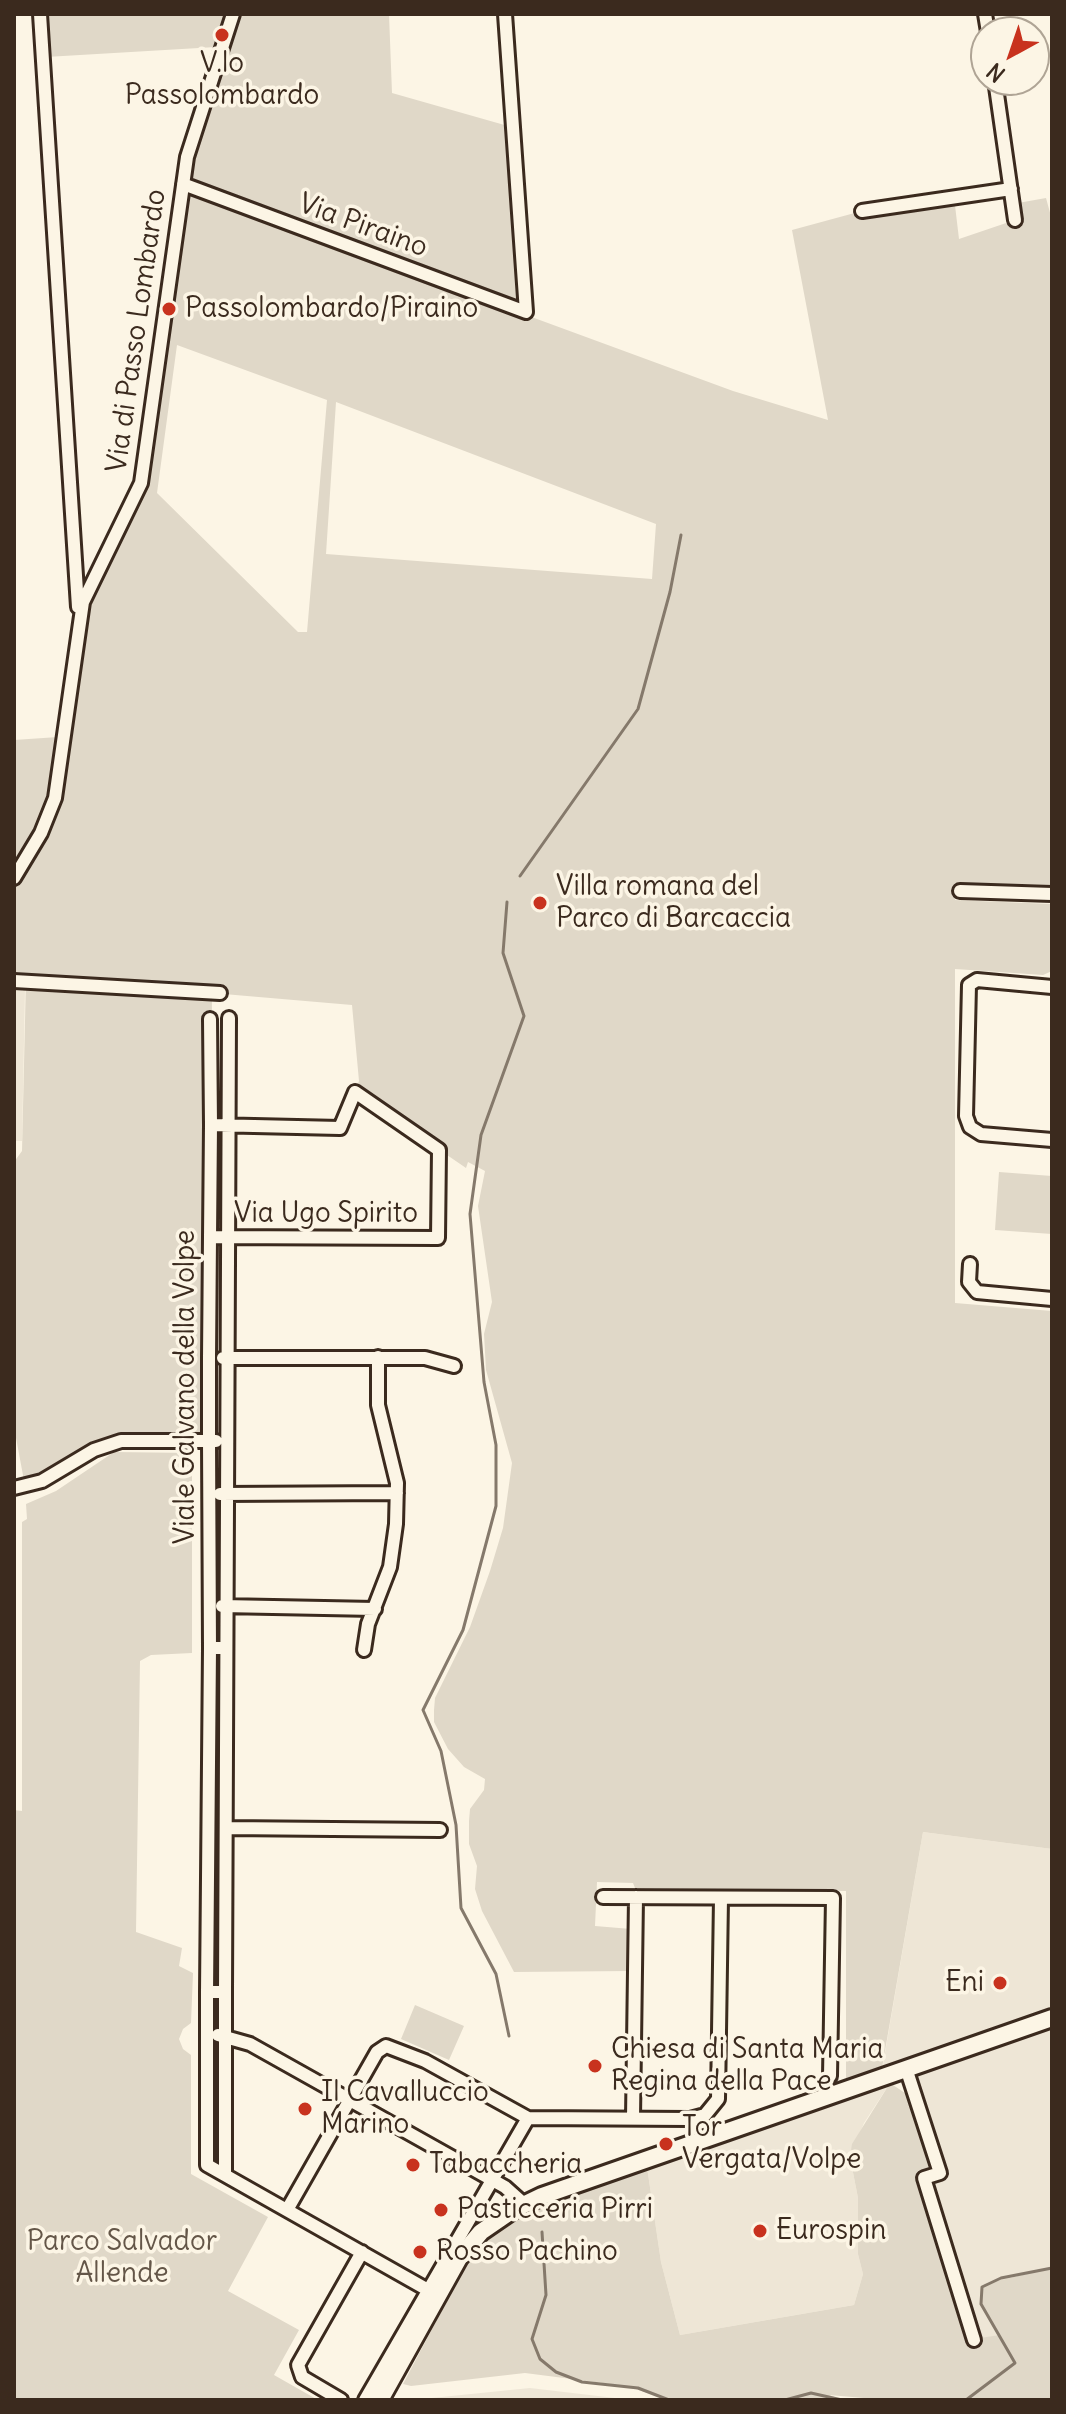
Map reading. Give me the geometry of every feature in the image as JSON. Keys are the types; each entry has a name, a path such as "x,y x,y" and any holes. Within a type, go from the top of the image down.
{"main road":[{"path":"380,2400 469,2244 492,2223 524,2204 1052,2018"}],"street":[{"path":"40,14 78,627"},
{"name":"Via di Passo Lombardo","path":"14,878 41,833 55,798 78,627 86,596 141,483 183,184 195,126 233,14"},
{"name":"Via Piraino","path":"183,184 526,312 505,14"},
{"path":"997,96 1015,220"},
{"path":"862,211 1011,189"},
{"path":"960,891 1052,894"},
{"path":"1052,987 977,980 969,985 966,1116 970,1127 981,1134 1052,1140"},
{"path":"14,981 220,993"},
{"name":"Viale Galvano della Volpe","path":"210,1019 207,2165 225,2175 229,1018"},
{"name":"Via Ugo Spirito","path":"210,1237 438,1238 439,1150 357,1086 340,1128 230,1126"},
{"path":"211,1125 230,1126"},
{"path":"970,1264 969,1282 977,1292 1052,1299"},
{"path":"209,1358 378,1357 429,1359 454,1366"},
{"path":"364,1650 393,1558 397,1493 393,1460 378,1405 378,1357"},
{"path":"14,1488 42,1481 114,1442 227,1442"},
{"path":"209,1494 397,1493"},
{"path":"210,1606 375,1609"},
{"path":"210,1648 226,1648"},
{"path":"226,1828 440,1830"},
{"path":"603,1897 833,1898 830,2076"},
{"path":"633,2118 636,1897"},
{"path":"287,2210 377,2052 388,2046 425,2061 528,2118 690,2119 705,2115 718,2099 721,1898"},
{"path":"207,1992 225,1992"},
{"path":"207,2035 225,2035 250,2044 493,2180 524,2204"},
{"path":"906,2068 940,2173 924,2178 974,2340"},
{"path":"365,2400 528,2118"},
{"path":"225,2175 428,2290"},
{"path":"341,2400 302,2377 298,2365 362,2252"}],"shaded area":[{"path":"14,988 25,989 22,1141 14,1141"},
{"path":"923,1832 1052,1849 1052,2008 882,2070"},
{"path":"1052,2024 1052,2268 1011,2276 999,2335 974,2340 924,2178 908,2073"},
{"path":"890,2083 864,2123 850,2157 858,2198 858,2254 863,2274 854,2305 680,2335 661,2262 647,2167"},
{"path":"530,2388 632,2400 412,2400"}],"green space":[{"path":"43,14 227,14 216,47 46,57"},
{"path":"236,14 389,14 392,93 508,126 520,304 187,182 196,137"},
{"path":"194,193 733,391 828,420 792,230 862,211 954,197 959,239 1015,220 1018,203 1046,198 1052,220 1052,885 956,883 955,900 1052,904 1052,971 1043,975 955,969 955,1303 1052,1311 1052,1849 923,1832 882,2068 846,2082 846,1891 635,1888 633,1883 597,1882 595,1926 631,1929 630,1971 514,1972 482,1911 475,1889 477,1866 469,1844 469,1821 470,1809 484,1790 485,1779 464,1767 448,1749 434,1722 434,1710 435,1698 470,1627 490,1571 503,1528 512,1463 486,1370 484,1334 492,1302 478,1206 485,1171 468,1162 466,1168 355,1092 359,1081 352,1005 212,993 209,1441 121,1441 25,1486 14,1427 14,1162 22,1151 26,978 14,978 14,885 45,837 57,808 80,634 91,591 135,512 143,488 185,199","holes":["177,345 327,400 307,632 298,632 157,493","336,402 656,524 652,579 326,554"]},
{"path":"58,737 50,795 40,826 14,867 14,740"},
{"path":"999,1172 1052,1176 1052,1234 995,1230"},
{"name":"Parco Salvador Allende","path":"114,1452 192,1453 192,1653 151,1655 140,1661 136,1932 182,1948 179,1966 193,1973 191,2023 183,2029 179,2039 183,2049 191,2055 191,2174 268,2217 228,2291 299,2330 274,2375 318,2400 14,2400 14,1810 22,1811 22,1522 27,1519 26,1504 56,1491"},
{"path":"415,2005 464,2026 449,2060 401,2039"},
{"path":"890,2083 911,2097 940,2173 925,2178 974,2339 999,2335 980,2301 984,2284 1052,2268 1052,2400 887,2400 829,2395 842,2400 670,2400 626,2386 525,2373 411,2386 403,2384 459,2278 478,2247 491,2235 546,2202 578,2194 647,2167 661,2262 680,2335 854,2305 863,2274 858,2254 858,2198 850,2157 852,2144"}],"waterway":[{"path":"520,876 638,709 670,592 681,535"},
{"path":"507,902 503,953 524,1016 481,1135 470,1214 484,1382 496,1445 496,1506 463,1630 423,1710 441,1751 456,1825 461,1908 496,1974 509,2036"},
{"path":"542,2232 546,2295 532,2339 540,2359 556,2372 582,2382 638,2388 669,2400"},
{"path":"966,2400 1015,2363 981,2304 982,2287 1001,2278 1052,2268"},
{"path":"785,2400 811,2393 842,2400"}],"place":[{"name":"V.lo Passolombardo","path":"222,35"},
{"name":"Passolombardo/Piraino","path":"169,309"},
{"name":"Villa romana del Parco di Barcaccia","path":"540,903"},
{"name":"Eni","path":"1000,1983"},
{"name":"Chiesa di Santa Maria Regina della Pace","path":"595,2066"},
{"name":"Il Cavalluccio Marino","path":"305,2109"},
{"name":"Tor Vergata/Volpe","path":"666,2144"},
{"name":"Tabaccheria","path":"413,2165"},
{"name":"Pasticceria Pirri","path":"441,2210"},
{"name":"Eurospin","path":"760,2231"},
{"name":"Rosso Pachino","path":"420,2252"}]}
